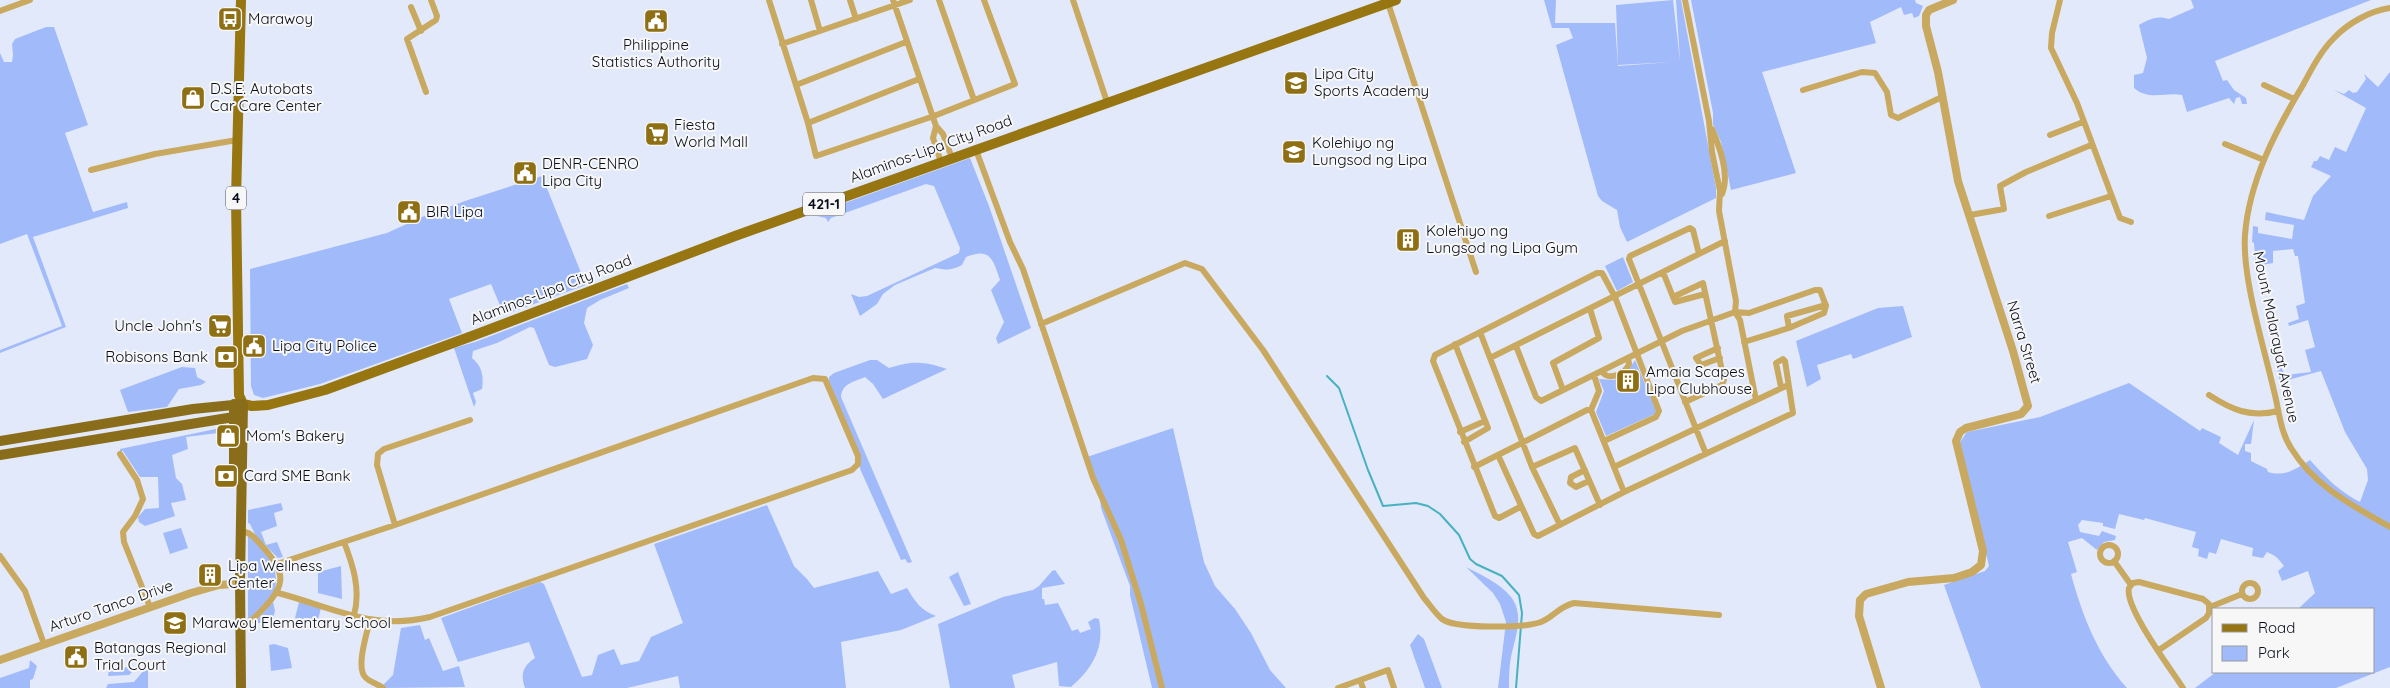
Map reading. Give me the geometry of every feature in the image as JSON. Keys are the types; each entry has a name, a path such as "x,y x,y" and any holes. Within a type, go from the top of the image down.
{"highway":[{"name":"4","path":"235,688 233,584 238,416 242,402"},
{"path":"0,442 242,402"},
{"name":"4","path":"238,416 241,688"},
{"path":"0,455 238,416"}],"main road":[{"name":"4","path":"241,0 236,247 242,402"},
{"name":"Alaminos-Lipa City Road","path":"242,402 288,400 342,384 735,236 1392,1"},
{"path":"238,416 242,402"}],"street":[{"path":"0,11 30,0"},
{"path":"426,92 407,39 410,35 421,31 437,18 431,0"},
{"path":"768,0 808,123 816,156 934,116 1015,84 984,0"},
{"path":"811,0 820,31"},
{"path":"850,0 856,19"},
{"path":"782,44 856,19 894,3 910,0"},
{"path":"939,0 974,100"},
{"path":"1073,0 1107,102"},
{"path":"1687,0 1709,121 1720,198 1719,211 1736,301 1736,312 1740,320 1756,400"},
{"name":"Narra Street","path":"1881,688 1859,616 1860,600 1866,594 1908,582 1954,578 1972,572 1981,565 1983,551 1956,441 1960,432 1966,428 2021,414 2028,406 2013,351 1953,160 1942,97 1926,26 1926,15 1933,7 1953,0"},
{"path":"2060,0 2052,33 2051,48 2077,103 2091,145 2120,218 2131,222"},
{"path":"1392,1 1476,272"},
{"path":"894,3 919,79 934,116 936,126 933,138 941,162"},
{"path":"411,7 421,31"},
{"name":"Mount Malarayat Avenue","path":"2390,8 2355,21 2334,37 2324,50 2294,99 2264,160 2249,205 2245,244 2252,293 2286,439 2311,474 2338,497 2390,527"},
{"path":"796,85 906,42"},
{"path":"1803,90 1862,72 1875,72 1887,92 1892,115 1898,118 1934,99 1942,97"},
{"path":"808,123 919,79"},
{"path":"2264,85 2294,99"},
{"path":"2050,135 2083,122"},
{"path":"936,126 943,134 952,158"},
{"path":"91,170 155,154 237,140"},
{"path":"2226,144 2264,160"},
{"path":"1970,215 2004,209 2000,186 2026,172 2091,145"},
{"path":"976,150 1022,270 1093,478 1121,540 1141,604 1162,688"},
{"path":"2049,216 2111,196"},
{"path":"1699,254 1693,230 1690,228 1630,256 1629,261 1706,454"},
{"path":"1490,358 1725,241"},
{"path":"1041,324 1185,263 1202,269 1263,350 1424,598 1443,620 1469,624 1527,625 1542,622 1559,608 1574,603 1719,615"},
{"path":"1663,272 1673,297 1678,302 1705,294"},
{"path":"1520,507 1501,518 1496,517 1474,468 1432,360 1435,355 1597,273 1604,274 1659,413 1656,417 1604,441"},
{"path":"1673,297 1702,283 1704,286 1720,358 1723,384 1685,402"},
{"path":"1516,346 1537,399 1544,400 1661,341 1711,321 1736,312 1749,313 1820,290 1826,304 1824,313 1788,328 1744,342"},
{"path":"1788,328 1787,316 1826,304"},
{"path":"1563,390 1553,363 1600,338 1590,309"},
{"path":"1480,332 1532,467 1560,525"},
{"path":"1455,344 1488,430 1464,442"},
{"path":"1718,348 1699,355 1697,359 1701,366 1720,358"},
{"path":"1602,372 1610,376 1624,371 1629,364 1628,358"},
{"path":"1498,455 1520,507 1535,536 1793,413 1785,361 1782,359 1776,363 1782,387"},
{"path":"1594,375 1599,391 1591,410 1624,492"},
{"path":"277,564 395,525 818,377 825,379 858,456 858,464 852,470 430,617 398,623 370,620 278,593"},
{"path":"1614,467 1782,387 1789,386"},
{"path":"2209,395 2240,413 2258,414 2278,411"},
{"path":"1474,468 1522,442 1587,410 1591,410"},
{"path":"395,525 377,465 378,454 384,449 470,420"},
{"path":"1460,432 1486,421"},
{"path":"1532,467 1575,448 1600,505"},
{"path":"120,454 137,480 143,499 135,516 123,532 124,542 150,607"},
{"path":"1585,470 1571,477 1571,484 1576,487 1589,481"},
{"path":"240,531 250,534 277,564 280,574 278,593 250,622 240,625"},
{"path":"344,542 355,572 356,598 354,615"},
{"path":"0,556 25,591 44,644"},
{"path":"2114,561 2131,585"},
{"path":"2159,650 2206,618 2210,607 2208,602 2203,599 2139,582 2131,585 2128,591 2129,598 2144,629 2183,688"},
{"name":"Arturo Tanco Drive","path":"0,660 214,586 233,584"},
{"path":"2210,607 2242,594"},
{"path":"370,620 362,656 362,672 366,679 383,688"},
{"path":"1338,688 1388,670 1394,688"},
{"path":"1360,680 1363,688"}],"green space":[{"path":"1544,0 1556,0 1555,23 1615,23 1618,66 1672,62 1618,65 1616,5 1673,0 1680,61 1676,0 1681,0 1716,188 1716,198 1627,242 1620,227 1617,210 1602,201 1598,196 1556,45 1573,38 1569,28 1552,28"},
{"path":"1691,0 1915,0 1916,3 1923,6 1919,16 1914,18 1912,13 1904,15 1901,7 1870,22 1876,43 1762,72 1796,173 1731,190 1721,142 1713,124 1713,113"},
{"path":"2191,0 2371,0 2215,61 2223,81 2227,80 2234,90 2246,98 2247,104 2242,104 2240,97 2236,98 2234,104 2229,98 2187,112 2182,95 2151,95 2140,92 2134,88 2134,75 2143,73 2147,58 2139,25 2154,18 2169,19 2194,8"},
{"path":"46,27 54,27 88,125 65,133 93,212 127,202 128,208 33,237 66,327 0,353 0,350 62,326 27,234 0,244 0,53 4,62 12,62 12,44 15,39"},
{"path":"2390,72 2390,667 2375,673 2375,608 2299,608 2315,593 2308,571 2282,581 2278,571 2284,566 2275,556 2267,552 2263,558 2252,556 2253,548 2221,539 2216,554 2209,552 2207,559 2198,556 2199,549 2192,547 2196,532 2145,518 2144,520 2119,514 2115,529 2103,526 2103,523 2082,520 2078,525 2080,532 2099,536 2102,531 2116,536 2115,540 2104,542 2097,550 2082,538 2068,542 2077,572 2071,574 2086,620 2099,649 2127,688 1981,688 1944,585 1985,571 1989,566 1960,442 1967,432 2040,417 2129,383 2200,431 2202,428 2221,437 2219,443 2238,455 2254,420 2251,444 2245,444 2245,451 2251,453 2251,461 2267,469 2268,472 2280,474 2295,469 2310,460 2333,484 2360,502 2368,480 2367,469 2345,432 2321,371 2280,382 2277,368 2281,367 2285,375 2311,372 2305,350 2315,347 2308,320 2289,326 2288,323 2299,319 2296,306 2305,303 2298,256 2295,256 2293,249 2273,251 2273,263 2256,266 2254,243 2252,242 2253,226 2258,227 2258,233 2292,239 2294,225 2265,220 2266,212 2304,220 2313,196 2331,176 2311,167 2314,161 2317,161 2320,156 2329,160 2335,147 2346,152 2366,108 2334,90 2344,94 2349,90 2353,93 2357,92 2366,79 2364,74 2378,87"},
{"path":"970,158 989,206 1031,328 998,344 996,338 1004,322 991,290 1000,280 992,261 985,254 980,253 966,257 962,265 945,270 935,268 895,285 883,294 877,304 860,316 851,294 859,297 867,296 959,253 960,248 934,186 926,184 831,218 828,222 826,218 817,216 817,213"},
{"path":"542,176 586,285 504,315 491,284 449,299 462,333 320,384 263,398 254,395 251,386 250,269 387,233 422,217 465,201"},
{"path":"1623,257 1633,282 1617,291 1605,266"},
{"path":"627,284 629,288 600,300 587,308 584,323 593,345 587,359 555,367 549,365 534,328 530,327 497,343 473,351 472,358 482,372 483,380 482,389 473,393 476,402 474,407 454,348 475,342"},
{"path":"1903,306 1912,337 1853,359 1851,354 1817,365 1821,379 1807,387 1796,341 1878,308"},
{"path":"870,360 877,360 889,368 918,363 931,364 947,369 883,399 873,384 865,377 849,384 842,392 841,397 912,562 908,563 905,559 901,560 861,471 829,381 829,377 834,373"},
{"path":"1635,360 1656,410 1655,414 1606,436 1596,412 1604,391 1599,379 1614,380 1626,374"},
{"path":"182,367 195,368 197,377 206,382 201,385 179,389 167,407 128,412 120,390"},
{"path":"225,427 226,432 186,437 188,449 172,455 176,478 182,484 186,500 171,503 175,516 145,526 139,522 138,517 145,509 159,508 158,477 140,477 123,451 120,452 120,449"},
{"path":"1173,428 1204,562 1215,586 1235,609 1251,633 1270,670 1286,688 1152,688 1130,595 1130,586 1101,508 1099,488 1087,457"},
{"path":"281,503 283,510 274,513 277,526 261,532 266,545 277,542 283,557 278,558 256,536 248,523 248,510"},
{"path":"767,505 794,566 814,588 878,571 891,594 907,588 919,605 936,616 901,630 841,642 846,688 680,688 678,676 627,688 525,688 523,674 525,667 535,658 529,642 458,662 441,618 540,582 544,584 582,677 592,675 598,655 614,649 621,665 639,661 651,637 683,623 654,544"},
{"path":"181,528 188,548 170,554 163,533"},
{"path":"248,535 272,563 276,580 275,589 270,598 248,621"},
{"path":"341,566 342,599 318,593 318,572"},
{"path":"1466,567 1507,592 1515,604 1518,626 1510,661 1509,688 1498,688 1506,622 1500,604 1493,593"},
{"path":"1055,570 1065,584 1042,588 1042,599 1044,599 1045,605 1058,603 1072,631 1078,629 1080,633 1091,629 1088,622 1095,618 1099,619 1100,639 1098,649 1085,673 1071,687 1059,686 1057,662 1012,675 1015,688 950,688 938,624 1003,597 1033,590"},
{"path":"958,572 971,604 964,606 949,577"},
{"path":"273,602 275,611 272,621 254,623"},
{"path":"299,602 321,608 317,624 295,618"},
{"path":"420,625 425,640 429,638 443,671 459,666 465,687 385,688 383,685 393,675 401,628"},
{"path":"1418,634 1424,639 1442,688 1425,688 1410,645"},
{"path":"274,644 288,648 292,668 271,671 269,645"},
{"path":"30,660 37,666 33,679 30,680 30,688 0,688 0,678 29,668"},
{"path":"136,667 129,675 108,676 109,668"},
{"path":"145,669 148,670 148,688 106,688 108,684 134,682"},
{"path":"2215,673 2375,673 2336,688 2195,688"}],"waterway":[{"path":"1327,376 1339,388 1383,506 1416,503 1428,506 1440,514 1459,535 1470,559 1476,564 1502,576 1519,595 1522,613 1516,688"}],"place":[{"name":"Marawoy","path":"230,19"},
{"name":"Philippine Statistics Authority","path":"656,21"},
{"name":"Lipa City Sports Academy","path":"1296,83"},
{"name":"D.S.E. Autobats Car Care Center","path":"193,98"},
{"name":"Fiesta World Mall","path":"657,134"},
{"name":"Kolehiyo ng Lungsod ng Lipa","path":"1294,152"},
{"name":"DENR-CENRO Lipa City","path":"525,173"},
{"name":"BIR Lipa","path":"409,212"},
{"name":"Kolehiyo ng Lungsod ng Lipa Gym","path":"1408,240"},
{"name":"Uncle John's","path":"220,326"},
{"name":"Lipa City Police","path":"254,346"},
{"name":"Robisons Bank","path":"226,357"},
{"name":"Amaia Scapes Lipa Clubhouse","path":"1628,381"},
{"name":"Mom's Bakery","path":"228,436"},
{"name":"Card SME Bank","path":"226,476"},
{"name":"Lipa Wellness Center","path":"210,575"},
{"name":"Marawoy Elementary School","path":"175,623"},
{"name":"Batangas Regional Trial Court","path":"76,657"}]}
